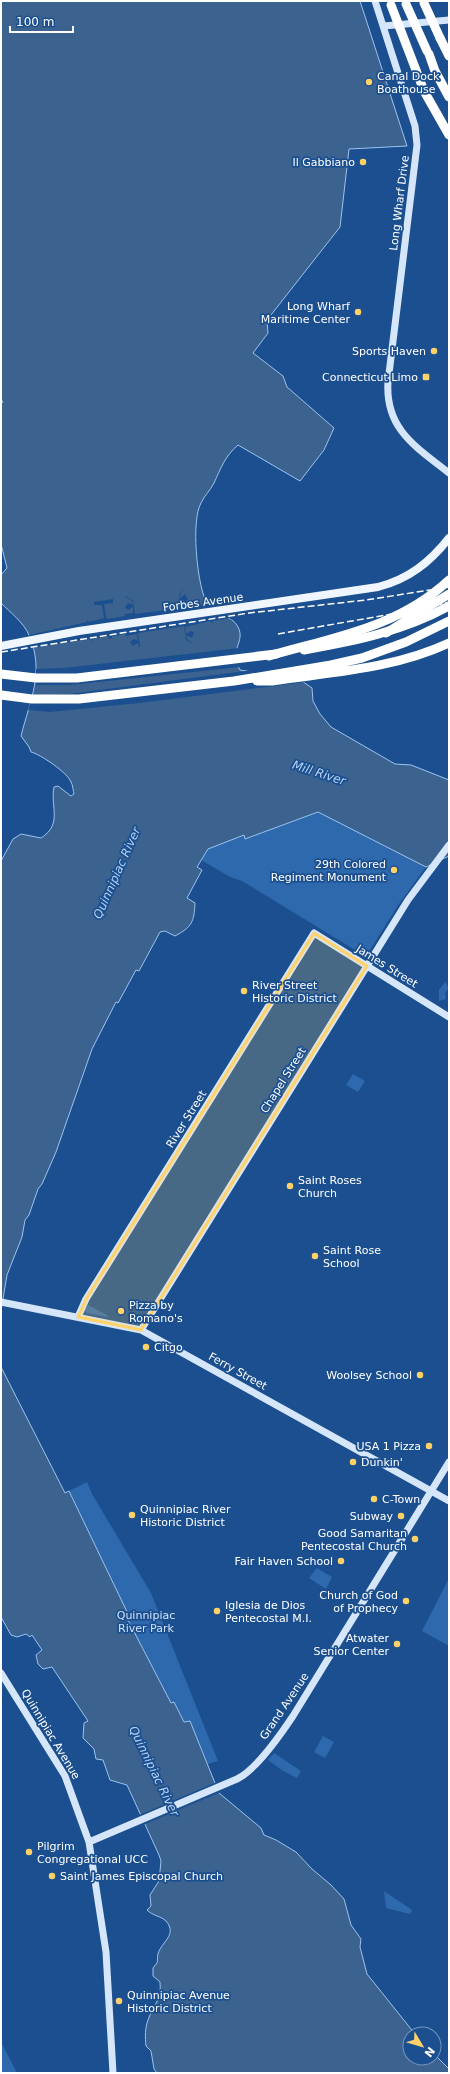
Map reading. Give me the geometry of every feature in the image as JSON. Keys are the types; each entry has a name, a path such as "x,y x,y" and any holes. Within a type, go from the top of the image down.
{"highway":[{"path":"405,2 435,71 449,97"},
{"path":"424,2 440,38 448,51"},
{"path":"390,3 424,91 449,135"},
{"path":"428,52 449,84"},
{"path":"268,656 350,635 379,624 420,603 449,580"},
{"path":"386,633 401,622 431,607 449,594"},
{"path":"1,674 36,678 77,678 268,656 386,633 415,623 449,606"},
{"path":"1,695 32,699 79,699 234,681 362,658 413,639 449,621"},
{"path":"324,673 407,654 449,636"},
{"path":"234,681 272,681 354,670 416,656 449,643"}],"main road":[{"name":"Long Wharf Drive","path":"375,1 415,126 417,145 388,382 388,399 391,414 398,428 410,442 449,473"},
{"path":"384,26 449,20"},
{"name":"Forbes Avenue","path":"1,646 30,640 385,585 407,576 424,565 449,538"},
{"name":"Chapel Street","path":"141,1330 408,900 449,845"},
{"name":"James Street","path":"314,933 449,1017"},
{"name":"River Street","path":"78,1317 86,1299 314,933"},
{"name":"Ferry Street","path":"2,1302 141,1330 449,1501"},
{"name":"Grand Avenue","path":"89,1842 220,1787 246,1773 283,1731 449,1462"},
{"name":"Quinnipiac Avenue","path":"1,1673 65,1776 89,1842 103,1924 108,1975 113,2073"}],"highlighted area":[{"path":"314,933 367,966 141,1330 78,1317 86,1299"}],"green space":[{"path":"318,812 426,867 399,904 370,950 360,953 242,881 230,877 201,860 208,849 244,835 246,839"},
{"path":"445,982 449,988 445,993 446,999 439,1001 439,990"},
{"path":"353,1074 365,1081 358,1092 346,1085"},
{"path":"88,1305 107,1315 108,1317 86,1313 85,1310"},
{"name":"Quinnipiac River Park","path":"87,1482 92,1494 151,1593 218,1761 208,1764 190,1721 184,1722 174,1702 171,1703 128,1620 130,1618 69,1491"},
{"path":"317,1568 332,1577 326,1589 309,1578"},
{"path":"449,1578 449,1646 422,1631"},
{"path":"323,1736 334,1742 325,1758 314,1752"},
{"path":"274,1753 301,1771 297,1778 283,1771 268,1760"},
{"path":"384,1891 412,1910 410,1914 386,1908"},
{"path":"1,2042 17,2073 1,2073"}],"water":[{"path":"1,1 360,1 407,146 349,149 340,227 267,320 268,333 253,353 283,376 287,387 334,428 324,450 300,481 238,445 224,462 212,486 202,500 196,523 196,551 202,590 208,605 235,623 240,632 236,657 240,670 299,679 312,688 313,701 320,714 331,727 395,764 411,765 449,780 449,856 426,867 318,812 245,839 244,835 208,849 197,867 202,870 187,898 195,903 193,919 189,927 175,936 165,931 160,932 139,971 136,970 118,1003 116,1002 92,1049 56,1152 42,1184 38,1189 29,1215 25,1220 22,1237 7,1275 1,1311 1,861 13,839 21,834 41,838 48,833 54,821 54,787 58,786 71,796 74,794 69,778 53,764 41,756 31,752 21,736 32,698 36,674 36,661 34,648 24,626 1,603 1,575 7,568 1,544 1,404 3,402 1,399"},
{"name":"Quinnipiac River","path":"1,1367 65,1493 69,1491 130,1618 128,1620 171,1703 174,1702 184,1722 190,1721 219,1793 261,1828 264,1835 276,1840 296,1852 344,1899 351,1925 361,1939 360,1947 367,1974 409,2026 402,2026 402,2066 442,2066 442,2062 449,2069 449,2073 157,2073 154,2069 151,2051 146,2046 145,2036 148,2020 160,1993 160,1982 153,1976 153,1968 157,1963 160,1950 170,1934 169,1926 166,1921 147,1910 151,1906 150,1895 159,1881 161,1861 159,1855 127,1785 110,1780 103,1760 96,1759 94,1749 83,1738 84,1723 88,1721 52,1667 43,1669 38,1664 36,1655 42,1650 32,1635 30,1637 26,1634 17,1637 11,1635 1,1617"}],"pier":[{"path":"185,587 180,594 180,598 185,594 188,599 185,601 181,599 182,606 208,605 207,602 209,602 215,611 230,617 232,620 229,618 213,621 213,623 210,621 185,627 186,634 191,631 194,633 192,638 186,635 187,639 193,644 186,640 184,626 138,633 140,646 134,653 139,647 138,643 133,646 130,642 134,639 138,641 137,634 112,636 112,638 109,639 108,636 93,639 93,641 89,639 32,648 30,645 29,635 87,622 87,620 89,622 104,618 102,605 94,605 94,602 113,599 113,603 104,604 106,617 108,619 133,613 133,606 129,610 125,608 128,603 133,605 132,601 126,596 133,601 135,614 181,608 179,594"},
{"path":"239,648 237,652 237,662 240,667 69,685 36,685 36,669 64,668"},
{"path":"253,670 300,677 306,682 139,703 50,712 28,710 32,696 69,694"},
{"path":"217,1782 221,1792 143,1825 139,1815"}],"railway":[{"path":"1,652 249,613 366,600 449,587"},
{"path":"278,634 420,609 449,602"}],"place":[{"name":"Canal Dock Boathouse","path":"369,82"},
{"name":"Il Gabbiano","path":"363,162"},
{"name":"Long Wharf Maritime Center","path":"358,312"},
{"name":"Sports Haven","path":"434,351"},
{"name":"Connecticut Limo","path":"426,377"},
{"name":"29th Colored Regiment Monument","path":"394,870"},
{"name":"River Street Historic District","path":"244,991"},
{"name":"Saint Roses Church","path":"290,1186"},
{"name":"Saint Rose School","path":"315,1256"},
{"name":"Pizza by Romano's","path":"121,1311"},
{"name":"Citgo","path":"146,1347"},
{"name":"Woolsey School","path":"420,1375"},
{"name":"USA 1 Pizza","path":"429,1446"},
{"name":"Dunkin'","path":"353,1462"},
{"name":"C-Town","path":"374,1499"},
{"name":"Quinnipiac River Historic District","path":"132,1515"},
{"name":"Subway","path":"401,1516"},
{"name":"Good Samaritan Pentecostal Church","path":"415,1539"},
{"name":"Fair Haven School","path":"341,1561"},
{"name":"Church of God of Prophecy","path":"406,1601"},
{"name":"Iglesia de Dios Pentecostal M.I.","path":"217,1611"},
{"name":"Atwater Senior Center","path":"397,1644"},
{"name":"Pilgrim Congregational UCC","path":"29,1852"},
{"name":"Saint James Episcopal Church","path":"52,1876"},
{"name":"Quinnipiac Avenue Historic District","path":"119,2001"}],"water label":[{"name":"Mill River","path":"319,773"}]}
